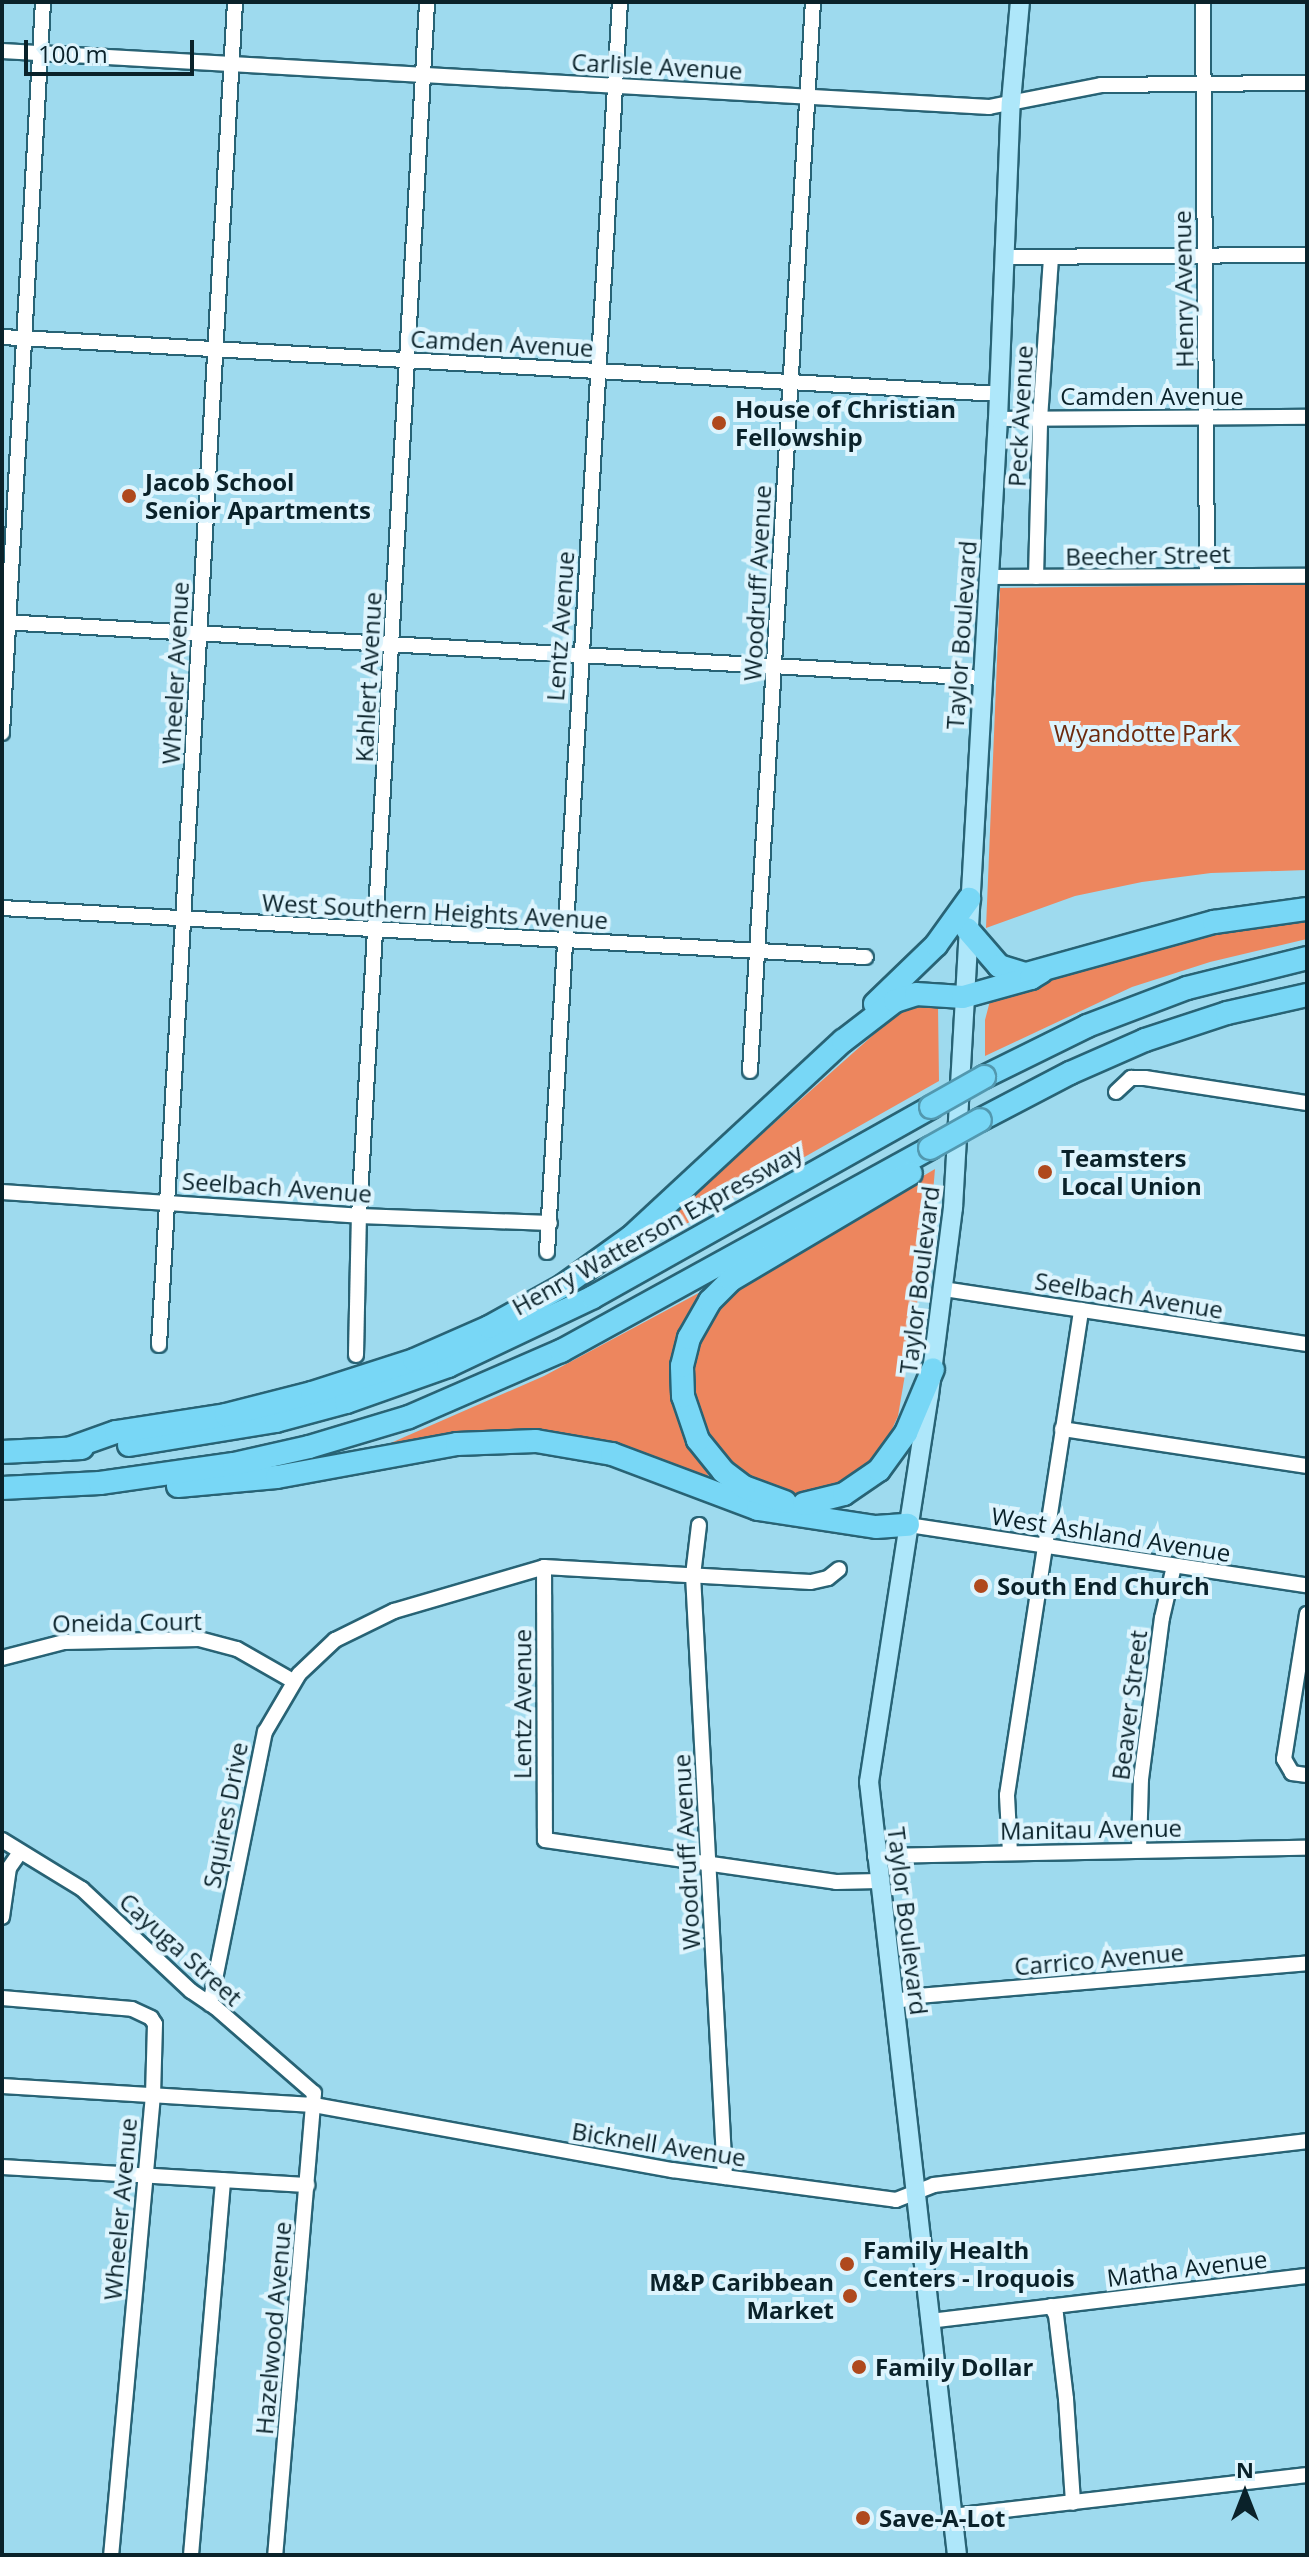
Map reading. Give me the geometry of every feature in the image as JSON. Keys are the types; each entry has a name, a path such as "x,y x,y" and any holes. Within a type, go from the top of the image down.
{"highway":[{"path":"843,1041 855,1023 936,945 969,899"},
{"path":"68,1449 116,1432 226,1415 359,1380 438,1351 501,1321 563,1286 651,1221 843,1041 895,1001 916,994 963,997 1214,922 1307,909"},
{"path":"967,929 999,966 1017,972 1041,972"},
{"name":"Henry Watterson Expressway","path":"2,1452 166,1442 276,1421 346,1402 448,1366 593,1297 984,1077 1117,1014 1187,988 1307,958"},
{"path":"2,1488 100,1483 234,1464 309,1447 452,1400 561,1351 1070,1073 1145,1040 1227,1013 1307,995"},
{"path":"908,1525 884,1517 763,1496 733,1479 710,1458 692,1429 683,1396 682,1366 689,1338 710,1301 731,1280 924,1165 930,1148"},
{"path":"804,1504 844,1494 879,1470 906,1433 933,1369"},
{"path":"100,1483 163,1487 240,1483 457,1444 536,1441 612,1454 758,1509 876,1527 908,1525"}],"main road":[{"name":"Taylor Boulevard","path":"957,2555 895,2002 875,1856 869,1766 933,1369 955,1182 963,997 998,419 1011,102 1020,2"}],"street":[{"path":"2,733 5,622 43,2"},
{"name":"Wheeler Avenue","path":"159,1345 235,2"},
{"name":"Kahlert Avenue","path":"356,1355 359,1216 427,2"},
{"name":"Lentz Avenue","path":"547,1252 620,2"},
{"name":"Woodruff Avenue","path":"750,1071 813,2"},
{"name":"Henry Avenue","path":"1203,2 1207,576"},
{"name":"Carlisle Avenue","path":"2,51 989,107 1101,85 1307,83"},
{"path":"1006,257 1307,255"},
{"name":"Peck Avenue","path":"1036,577 1040,419 1051,257"},
{"name":"Camden Avenue","path":"2,337 999,394"},
{"name":"Camden Avenue","path":"998,419 1307,417"},
{"name":"Beecher Street","path":"989,577 1307,576"},
{"path":"5,622 982,678"},
{"name":"West Southern Heights Avenue","path":"2,908 866,957"},
{"path":"1116,1092 1131,1078 1145,1078 1307,1103"},
{"name":"Seelbach Avenue","path":"2,1192 359,1216 550,1223"},
{"name":"Seelbach Avenue","path":"943,1289 1307,1344"},
{"path":"1010,1853 1007,1795 1081,1310"},
{"path":"1062,1429 1307,1466"},
{"name":"Woodruff Avenue","path":"699,1525 693,1575 725,2177"},
{"name":"West Ashland Avenue","path":"908,1525 1307,1585"},
{"name":"Beaver Street","path":"1139,1850 1141,1779 1162,1618 1174,1566"},
{"path":"544,1567 811,1582 828,1578 839,1569"},
{"name":"Lentz Avenue","path":"544,1567 545,1840 709,1864"},
{"name":"Squires Drive","path":"210,2004 258,1755 276,1708 293,1681 335,1640 373,1620 544,1567"},
{"path":"1307,1614 1284,1759 1292,1773 1307,1775"},
{"name":"Oneida Court","path":"2,1658 64,1642 199,1639 237,1649 293,1681"},
{"name":"Cayuga Street","path":"2,1840 82,1889 191,1991 306,2083 314,2093 314,2105"},
{"name":"Manitau Avenue","path":"875,1856 1307,1848"},
{"path":"2,1917 9,1868 20,1852"},
{"path":"709,1864 836,1882 879,1881"},
{"name":"Carrico Avenue","path":"895,2002 918,1996 1307,1963"},
{"name":"Wheeler Avenue","path":"2,1998 132,2009 146,2015 155,2024 153,2095 111,2555"},
{"name":"Bicknell Avenue","path":"2,2086 314,2105 725,2177 896,2200 934,2185 1307,2141"},
{"name":"Hazelwood Avenue","path":"275,2555 314,2105"},
{"path":"2,2167 307,2185"},
{"path":"191,2555 223,2180"},
{"name":"Matha Avenue","path":"929,2321 1307,2276"},
{"path":"1051,2306 1056,2315 1066,2399 1073,2503"},
{"path":"953,2516 1307,2475"}],"green space":[{"name":"Wyandotte Park","path":"1307,584 1307,870 1211,873 1142,882 1075,896 986,928 1000,588"},
{"path":"1307,918 1307,939 1210,962 1132,987 985,1056 985,1020 991,997 1206,933"},
{"path":"908,1004 938,1006 939,1081 601,1272 671,1215"},
{"path":"935,1169 930,1227 898,1416 879,1458 837,1486 806,1493 790,1493 748,1478 713,1449 692,1400 693,1356 711,1312 738,1286"},
{"path":"708,1288 677,1412 709,1477 700,1479 632,1453 377,1449 544,1376"}],"place":[{"name":"House of Christian Fellowship","path":"719,423"},
{"name":"Jacob School Senior Apartments","path":"129,496"},
{"name":"Teamsters Local Union","path":"1045,1172"},
{"name":"South End Church","path":"981,1586"},
{"name":"Family Health Centers - Iroquois","path":"847,2264"},
{"name":"M&P Caribbean Market","path":"850,2296"},
{"name":"Family Dollar","path":"859,2367"},
{"name":"Save-A-Lot","path":"863,2518"}]}
